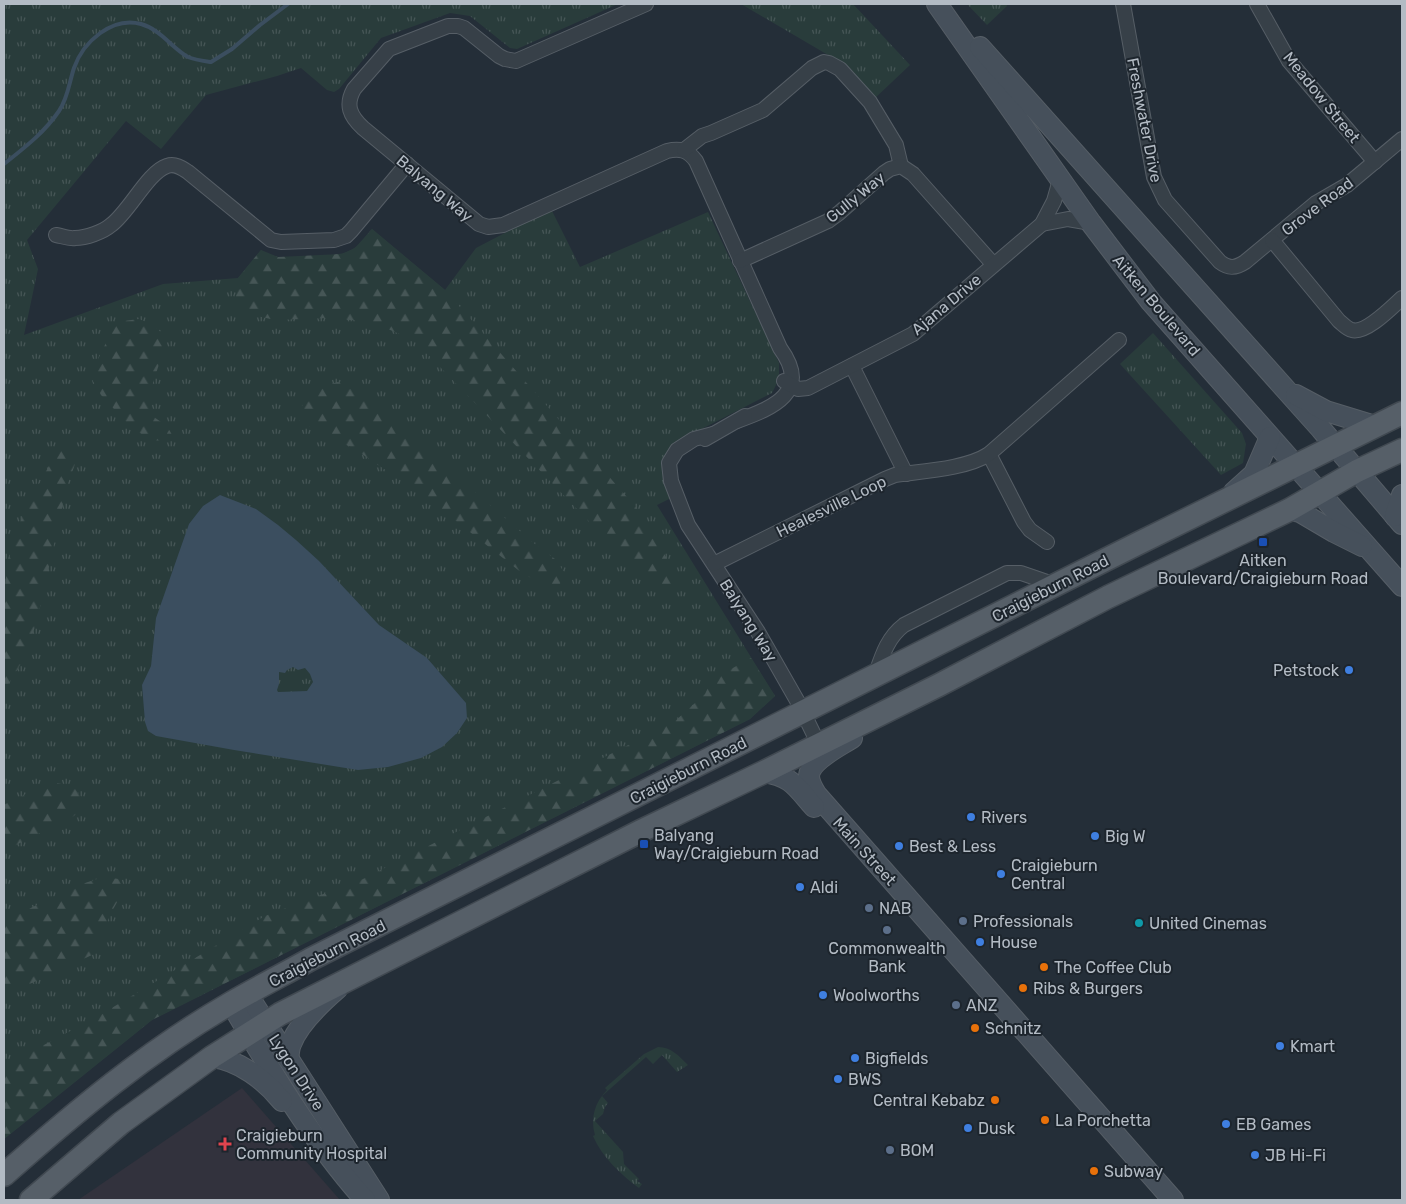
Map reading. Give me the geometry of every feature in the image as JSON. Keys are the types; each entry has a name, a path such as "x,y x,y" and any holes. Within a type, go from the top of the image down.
{"main road":[{"name":"Craigieburn Road","path":"4,1175 65,1121 164,1046 239,999 311,959 1402,413"},
{"name":"Craigieburn Road","path":"32,1200 120,1123 212,1057 257,1028 357,974 641,831 939,685 1108,597 1290,510 1357,472 1402,450"}],"street":[{"name":"Aitken Boulevard","path":"938,4 1060,180 1151,302 1402,586"},
{"name":"Aitken Boulevard","path":"938,4 992,61 1284,388 1399,520"},
{"name":"Freshwater Drive","path":"1123,4 1154,177 1165,200 1220,262 1230,268"},
{"name":"Meadow Street","path":"1257,4 1289,61 1375,162"},
{"name":"Balyang Way","path":"642,5 516,61 505,59 470,32 458,26 448,26 389,49 354,89 350,96 349,109 357,123 483,226 495,227 667,151 674,149 689,154"},
{"path":"788,382 780,348 689,154 702,136 763,110 812,68 818,64 829,63 840,69 870,102 896,145 901,166"},
{"name":"Grove Road","path":"1230,268 1240,266 1323,198 1347,185 1402,139"},
{"path":"56,235 77,238 108,227 118,219 157,172 172,165 188,172 271,240 281,242 341,239 351,231 407,164"},
{"name":"Gully Way","path":"740,261 828,221 890,168 901,166 913,174 993,264"},
{"name":"Ajana Drive","path":"788,382 815,384 913,334 1042,224 1054,201 1060,180"},
{"name":"Ajana Drive","path":"1042,224 1068,219 1091,223"},
{"path":"1272,240 1339,321 1350,329 1358,330 1369,326 1402,298"},
{"name":"Healesville Loop","path":"714,564 885,478 968,464 990,454 1120,340"},
{"path":"852,366 906,474"},
{"name":"Balyang Way","path":"788,382 775,396 684,453 676,467 678,496 688,525 758,632 803,712 819,745"},
{"path":"1284,388 1326,411 1375,426"},
{"path":"1225,500 1254,474 1270,436"},
{"path":"990,454 1024,522 1030,530 1047,542"},
{"path":"1399,520 1402,495"},
{"path":"1290,510 1300,512 1370,550"},
{"path":"876,676 885,647 892,636 904,624 1007,573 1021,573 1056,585"},
{"name":"Main Street","path":"939,685 916,702 853,737 816,761 811,767 809,776 811,784 820,801 1173,1200"},
{"name":"Main Street","path":"764,772 779,774 797,786 1161,1200"},
{"path":"288,1059 291,1043 311,1015 325,999 357,974"},
{"name":"Lygon Drive","path":"239,999 257,1028 293,1104 348,1181 365,1200"},
{"name":"Lygon Drive","path":"257,1028 288,1059 379,1200"},
{"path":"212,1057 224,1058 249,1072 274,1091 318,1149 348,1181"}],"shaded area":[{"name":"Craigieburn Community Hospital","path":"242,1088 340,1200 78,1200"}],"green space":[{"path":"4,4 618,4 517,49 510,48 470,16 450,13 381,38 339,89 334,92 327,90 301,68 206,95 161,149 126,121 27,240 38,269 24,335 163,284 238,278 261,250 279,257 315,257 343,253 356,247 372,229 445,290 476,248 551,209 580,267 708,212 779,363 779,379 772,393 688,436 672,450 671,498 657,505 775,696 750,719 152,1020 4,1139"},
{"path":"741,4 853,4 910,65 874,99 840,62"},
{"path":"967,4 1006,4 1007,6 987,25"},
{"path":"372,229 445,290 641,513 671,566 676,585 672,594 655,588 632,566 414,340 371,322 330,318 275,320 248,314 235,304 238,278 261,250 278,257 342,254 355,248"},
{"path":"139,319 153,325 164,335 166,348 149,395 149,412 170,431 172,435 166,441 149,440 126,422 101,395 90,376 116,322"},
{"path":"1153,333 1242,433 1246,444 1243,463 1221,475 1120,364"},
{"path":"338,382 358,393 385,414 536,545 555,559 564,572 560,584 551,589 522,573 424,496 353,448 320,433 299,420 303,403 310,393"},
{"path":"62,448 73,452 75,456 74,466 68,482 32,636 21,663 4,689 4,595 8,561 23,514 50,464"},
{"path":"751,658 775,696 750,719 152,1020 4,1139 4,1066 95,1018 265,916 363,879 674,722 705,694 711,680"},
{"path":"50,782 73,786 81,797 81,808 74,816 4,851 4,805"},
{"path":"103,877 119,879 125,888 111,913 92,955 4,996 4,921 76,886"},
{"path":"658,1047 671,1050 688,1065 677,1072 662,1055 653,1064 646,1057 603,1095 607,1090 605,1088 644,1054"},
{"path":"602,1096 608,1103 603,1114 595,1121 623,1152 624,1164 639,1179 637,1181 642,1184 639,1188 619,1171 597,1144 593,1136 595,1135 593,1116"}],"water":[{"path":"220,495 256,509 296,540 319,561 379,625 427,658 466,703 467,718 457,733 442,747 421,758 388,767 358,770 156,736 148,731 145,722 142,685 151,666 156,618 189,524 203,506","holes":["293,667 298,670 305,668 310,674 313,682 307,691 278,692 279,672 285,673"]}],"waterway":[{"path":"4,164 33,140 59,111 78,58 100,33 120,24 141,24 160,34 188,57 211,62 232,49 288,4"}],"place":[{"name":"Aitken Boulevard/Craigieburn Road","path":"1263,542"},
{"name":"Petstock","path":"1349,670"},
{"name":"Rivers","path":"971,817"},
{"name":"Big W","path":"1095,836"},
{"name":"Balyang Way/Craigieburn Road","path":"644,844"},
{"name":"Best & Less","path":"899,846"},
{"name":"Craigieburn Central","path":"1001,874"},
{"name":"Aldi","path":"800,887"},
{"name":"NAB","path":"869,908"},
{"name":"Professionals","path":"963,921"},
{"name":"United Cinemas","path":"1139,923"},
{"name":"Commonwealth Bank","path":"887,930"},
{"name":"House","path":"980,942"},
{"name":"The Coffee Club","path":"1044,967"},
{"name":"Ribs & Burgers","path":"1023,988"},
{"name":"Woolworths","path":"823,995"},
{"name":"ANZ","path":"956,1005"},
{"name":"Schnitz","path":"975,1028"},
{"name":"Kmart","path":"1280,1046"},
{"name":"Bigfields","path":"855,1058"},
{"name":"BWS","path":"838,1079"},
{"name":"Central Kebabz","path":"995,1100"},
{"name":"La Porchetta","path":"1045,1120"},
{"name":"EB Games","path":"1226,1124"},
{"name":"Dusk","path":"968,1128"},
{"name":"Craigieburn Community Hospital","path":"225,1144"},
{"name":"BOM","path":"890,1150"},
{"name":"JB Hi-Fi","path":"1255,1155"},
{"name":"Subway","path":"1094,1171"}]}
